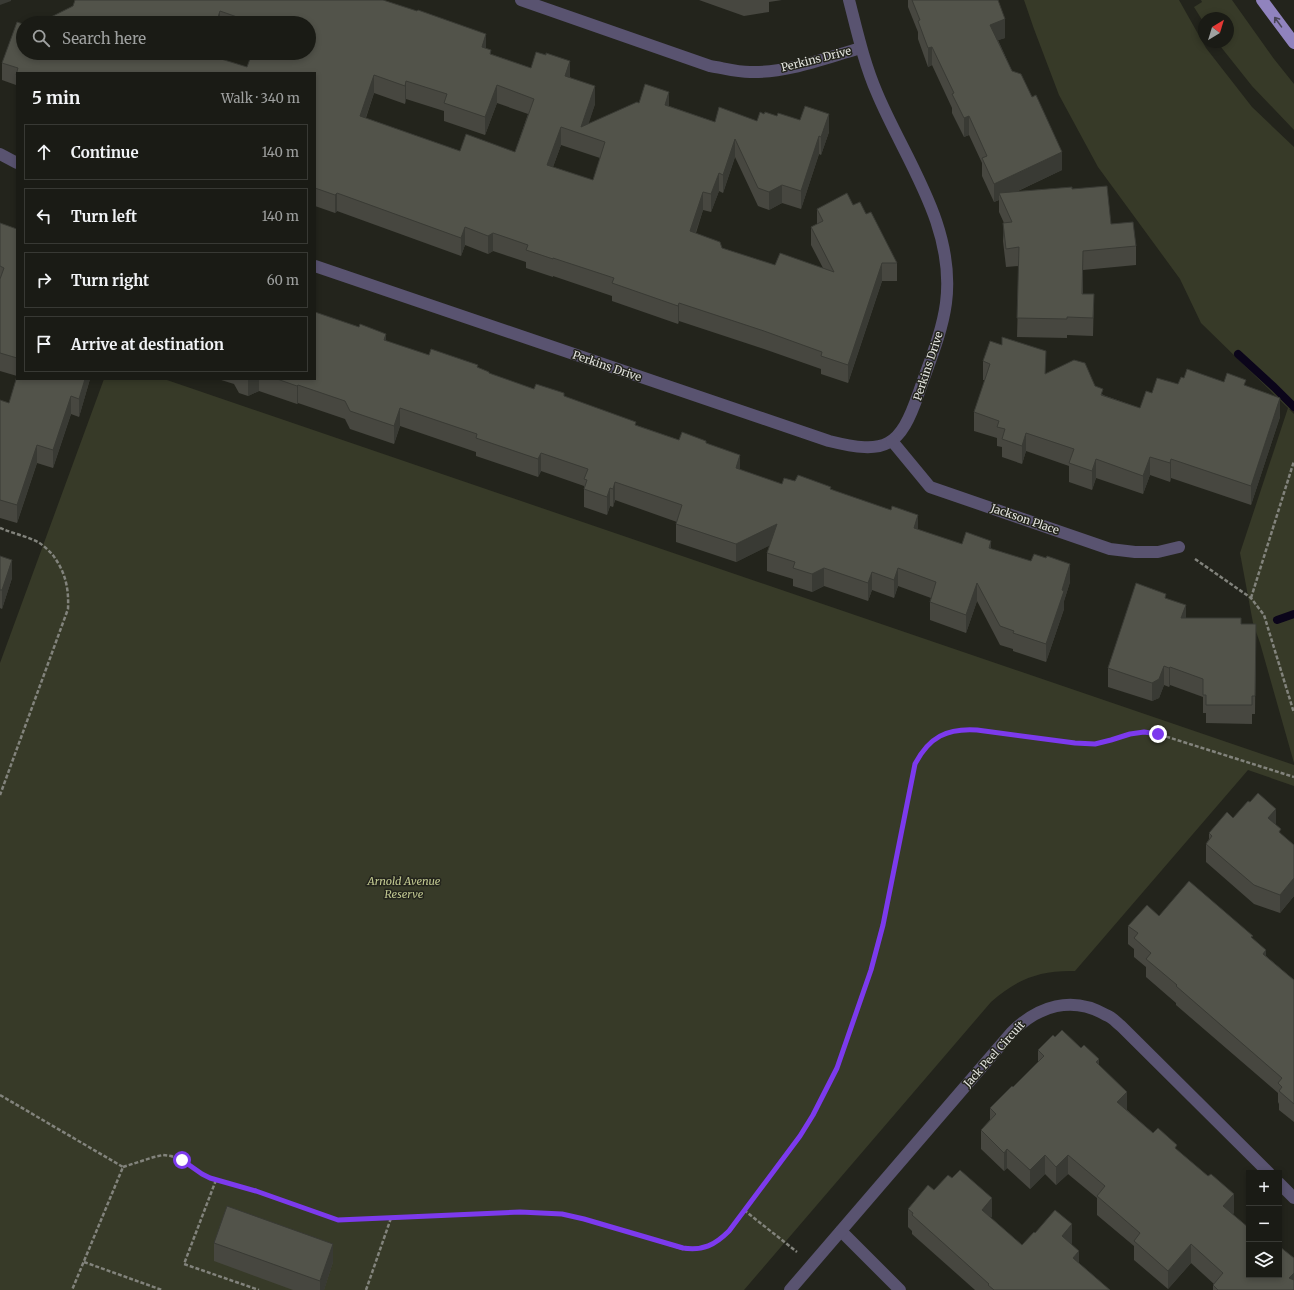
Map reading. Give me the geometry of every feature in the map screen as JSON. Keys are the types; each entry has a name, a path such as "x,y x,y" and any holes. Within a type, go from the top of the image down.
{"main road":[{"path":"1262,0 1294,43"}],"street":[{"name":"Perkins Drive","path":"316,266 829,442 867,448 881,446 892,441 899,435 910,417 940,331 946,303 947,273 942,240 928,199 877,93 861,48 793,67 750,72 732,70 710,66 521,0"},
{"path":"849,0 861,48"},
{"path":"0,154 16,162"},
{"name":"Jackson Place","path":"892,441 930,487 1110,549 1135,552 1158,552 1179,547"},
{"name":"Jack Peel Circuit","path":"790,1290 1016,1028 1032,1015 1044,1009 1057,1006 1074,1005 1092,1008 1112,1018 1266,1170"},
{"path":"1282,1186 1294,1198"},
{"path":"841,1231 900,1290"}],"path":[{"path":"1251,598 1294,461"},
{"path":"0,528 39,542 49,551 58,562 64,574 67,585 68,609 0,795"},
{"path":"1179,547 1251,598 1264,615 1294,713"},
{"path":"0,1095 123,1167 154,1157 163,1155 171,1156 182,1160 202,1174 216,1180 256,1191 338,1220 541,1212 562,1214 584,1219 692,1250 709,1246 720,1240 729,1231 800,1136 813,1115 837,1068 871,970 883,925 915,764 920,754 935,739 948,732 962,729 1075,743 1095,744 1130,734 1144,732 1158,734 1294,777"},
{"path":"72,1290 123,1167"},
{"path":"216,1180 184,1264 259,1290"},
{"path":"744,1210 801,1255"},
{"path":"366,1290 391,1218"},
{"path":"84,1262 162,1290"}],"green space":[{"path":"1024,0 1179,0 1198,34 1198,48 1206,48 1252,107 1294,147 1294,410 1289,409 1294,414 1294,763 1253,623 1240,553 1288,408 1201,323 1180,279 1098,167 1059,95"},
{"path":"1201,0 1232,0 1274,59 1294,84 1294,130 1252,86 1222,48 1234,48 1234,12 1198,12 1198,13 1194,7 1202,2"},
{"name":"Arnold Avenue Reserve","path":"104,380 167,380 1294,765 1294,786 1248,770 1075,971 1040,974 1010,987 991,1002 744,1290 0,1290 0,663"}],"building":[{"path":"75,0 383,0 417,11 418,10 486,34 482,47 491,50 490,54 531,68 536,52 546,55 546,53 570,61 565,76 595,86 581,127 637,102 639,103 645,84 669,92 665,105 715,122 719,107 757,121 760,112 777,116 778,113 800,120 805,106 829,114 821,137 819,136 801,191 782,185 769,192 758,188 735,139 723,175 719,173 711,194 703,192 690,231 720,242 722,248 775,265 780,253 834,272 811,227 823,221 817,209 847,193 853,205 860,202 866,214 871,212 897,263 882,263 848,365 821,356 822,352 764,331 679,303 678,306 612,283 614,278 526,250 528,245 493,233 488,236 465,227 461,238 337,193 335,195 316,188 316,72 17,72 18,68 2,63 16,25 16,60 224,60 247,67 250,60 316,60 316,16 234,16 220,11 218,16 53,16 73,6","holes":["374,75 405,86 406,81 447,94 444,103 485,117 497,85 534,99 515,152 466,134 460,151 360,116","561,127 605,142 593,180 547,165"]},
{"path":"912,0 998,0 1005,19 990,25 1012,71 1021,74 1032,97 1036,95 1062,152 994,184 982,158 987,156 969,116 964,118 932,47 928,48 918,21 920,20"},
{"path":"1107,186 1111,224 1133,222 1136,246 1083,251 1082,294 1094,294 1093,318 1017,318 1019,247 1006,249 1003,223 1012,222 999,193 1072,187 1072,189"},
{"path":"0,223 16,229 16,358 0,353 0,279 4,268 0,266"},
{"path":"316,312 359,327 360,324 386,334 384,340 429,355 431,349 478,365 477,367 489,373 534,389 536,384 564,393 564,396 636,422 635,425 679,440 682,432 706,441 706,443 740,455 736,468 782,484 784,478 795,481 798,475 831,487 830,489 891,510 892,506 918,515 914,528 962,544 966,532 991,541 989,548 1031,561 1034,554 1046,558 1047,556 1070,564 1062,590 1064,591 1046,644 1013,633 1014,631 1000,626 977,583 966,615 930,602 936,582 898,568 894,580 872,572 868,583 824,568 812,574 793,568 795,562 767,553 777,524 736,544 676,524 682,505 615,482 613,489 610,488 607,497 584,489 587,480 584,479 588,469 541,453 538,459 476,438 477,434 400,408 394,426 350,411 345,401 298,385 297,386 280,380 316,380"},
{"path":"1002,337 1046,351 1045,374 1074,360 1085,363 1095,386 1103,389 1101,395 1140,408 1146,391 1152,393 1157,378 1178,384 1181,377 1184,378 1187,369 1224,382 1227,373 1246,380 1244,385 1280,398 1251,486 1171,459 1170,463 1150,457 1143,476 1096,459 1092,471 1069,463 1074,449 1026,433 1022,446 1002,439 1005,429 997,427 999,421 974,412 990,364 983,361 990,341 1002,345"},
{"path":"16,379 85,380 79,399 71,396 53,450 37,445 17,505 0,500 0,400 9,403"},
{"path":"0,556 12,560 2,590 0,590"},
{"path":"1136,583 1166,594 1165,598 1186,605 1181,618 1241,618 1241,624 1256,624 1255,696 1252,696 1252,705 1206,705 1206,695 1203,695 1203,679 1170,667 1164,666 1159,679 1152,683 1108,668"},
{"path":"1258,793 1276,809 1268,818 1281,829 1279,832 1294,845 1294,878 1280,895 1254,885 1206,844 1212,836 1209,833 1227,812 1233,818 1248,801 1250,802"},
{"path":"1189,881 1253,936 1251,937 1266,950 1263,954 1294,980 1294,1104 1279,1091 1282,1087 1278,1083 1282,1078 1146,959 1151,953 1134,938 1138,933 1128,926 1147,905 1159,916"},
{"path":"1062,1030 1081,1048 1084,1045 1099,1059 1096,1062 1127,1092 1117,1102 1153,1133 1158,1128 1177,1145 1175,1148 1208,1176 1211,1174 1234,1194 1223,1206 1246,1225 1246,1278 1282,1278 1282,1248 1294,1258 1294,1273 1289,1278 1294,1280 1294,1290 1218,1290 1213,1285 1223,1273 1191,1244 1168,1271 1134,1241 1140,1233 1097,1196 1105,1186 1068,1155 1056,1167 1045,1155 1030,1170 1007,1149 1004,1153 981,1130 996,1114 990,1108 1044,1056 1038,1050 1053,1035 1055,1037"},
{"path":"960,1170 992,1198 982,1210 1022,1245 1034,1232 1035,1233 1055,1210 1072,1224 1062,1236 1079,1251 1073,1258 1110,1290 994,1290 912,1215 913,1213 908,1209 928,1185 934,1190 948,1175 952,1178"},
{"path":"227,1206 333,1244 320,1281 214,1243"}],"waterway":[{"path":"1238,354 1294,407"},
{"path":"1277,620 1294,614"}],"route":[{"path":"182,1160 210,1178 256,1191 338,1220 541,1212 562,1214 584,1219 692,1250 709,1246 720,1240 729,1231 800,1136 825,1093 837,1068 871,970 883,925 915,764 927,745 948,732 962,729 1075,743 1095,744 1130,734 1144,732 1158,734"}]}
